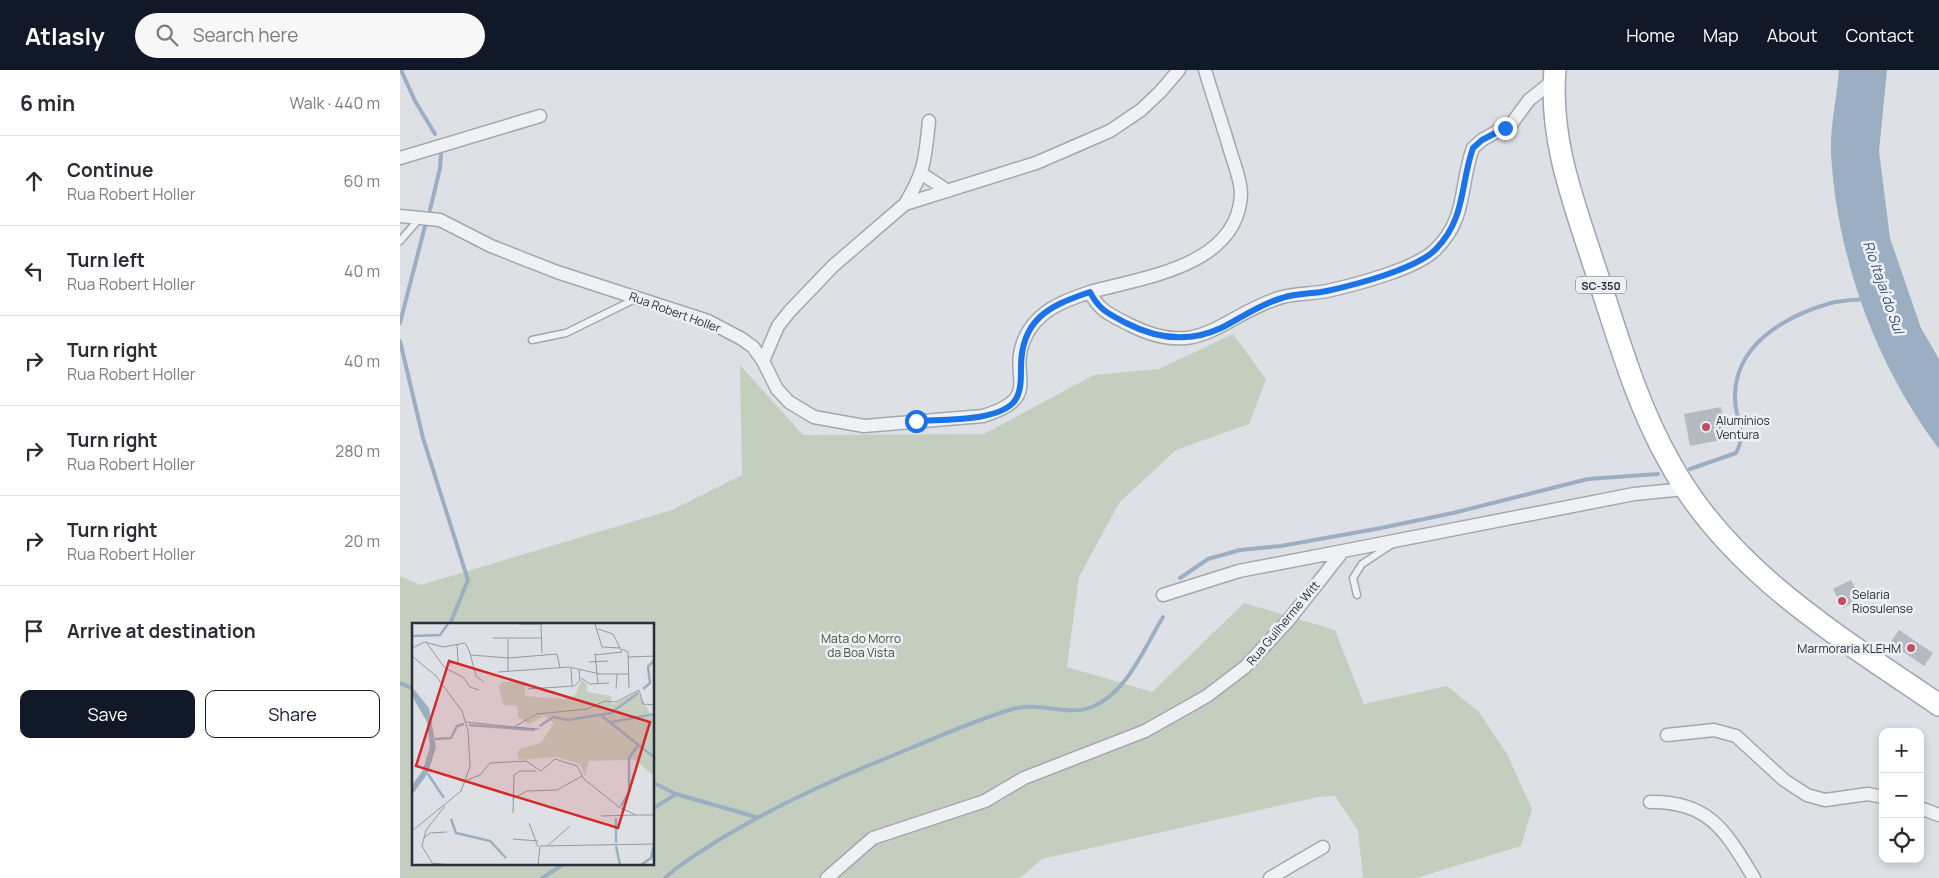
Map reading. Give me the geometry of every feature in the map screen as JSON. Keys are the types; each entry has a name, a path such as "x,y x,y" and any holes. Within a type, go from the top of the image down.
{"main road":[{"name":"SC-350","path":"1555,75 1556,131 1567,181 1640,399 1669,462 1685,489 1721,535 1769,582 1848,642 1939,705"}],"street":[{"path":"905,204 1036,163 1110,131 1141,110 1179,70"},
{"name":"Rua Robert Holler","path":"400,216 440,220 516,256 708,321 742,339 752,347 763,361 777,388 789,402 802,412 828,421 864,426 983,416 1000,411 1013,402 1019,391 1021,352 1029,330 1044,313 1061,302 1090,292 1180,267 1202,257 1223,239 1238,215 1241,193 1205,70"},
{"path":"1090,292 1100,309 1146,333 1167,338 1187,337 1220,328 1265,304 1282,298 1326,291 1410,266 1435,251 1446,238 1458,218 1473,148 1482,140 1512,123 1528,100 1555,75"},
{"path":"400,158 540,116"},
{"path":"763,361 778,326 789,312 833,266 905,204 922,174 930,121"},
{"path":"922,174 948,191"},
{"path":"1163,595 1239,571 1634,494 1685,489"},
{"name":"Rua Guilherme Witt","path":"827,878 873,838 985,801 1024,778 1145,731 1207,696 1245,668 1287,622 1343,551"},
{"path":"1667,735 1714,730 1736,736 1784,780 1807,796 1825,800 1868,794 1879,796"},
{"path":"1650,802 1672,801 1695,808 1717,825 1730,840 1754,878"},
{"path":"1924,809 1939,815"},
{"path":"1270,878 1323,847"}],"lane":[{"path":"400,241 419,218"},
{"path":"532,340 566,333 637,298"},
{"path":"1357,595 1352,578 1362,564 1399,540"}],"green space":[{"name":"Mata do Morro da Boa Vista","path":"1233,334 1266,379 1249,424 1176,450 1119,503 1079,577 1067,667 1152,692 1244,603 1335,630 1364,704 1447,686 1479,712 1507,754 1532,809 1521,846 1416,878 1363,878 1358,830 1335,796 1318,797 1042,859 1020,878 400,878 400,576 421,585 672,510 742,475 740,365 803,435 984,434 1094,375 1159,369"}],"water":[{"name":"Rio Itajaí do Sul","path":"1839,70 1887,70 1879,151 1890,238 1921,328 1939,359 1939,449 1896,382 1864,309 1851,271 1835,193 1831,153"}],"building":[{"name":"Alumínios Ventura","path":"1721,407 1727,439 1690,446 1684,414"},
{"path":"1851,580 1861,599 1843,608 1833,589"},
{"name":"Marmoraria KLEHM","path":"1899,630 1933,653 1924,666 1890,643"}],"waterway":[{"path":"401,70 415,101 435,134"},
{"path":"430,210 440,168 441,154"},
{"path":"400,323 425,226"},
{"path":"1690,469 1736,453 1741,438 1735,398 1737,379 1743,363 1753,348 1765,336 1796,316 1814,309 1835,302 1865,299"},
{"path":"400,341 423,438 468,580 450,623"},
{"path":"1180,578 1208,559 1240,550 1281,546 1381,528 1453,513 1588,479 1658,474"},
{"path":"665,878 682,864 714,843 786,803 962,727 1023,707 1063,710 1082,710 1092,707 1104,700 1125,681 1163,617"},
{"path":"400,683 412,688"},
{"path":"655,784 676,794 756,817"},
{"path":"655,807 676,794"},
{"path":"542,878 561,866"}],"place":[{"name":"Alumínios Ventura","path":"1706,427"},
{"name":"Selaria Riosulense","path":"1842,601"},
{"name":"Marmoraria KLEHM","path":"1911,648"}],"route":[{"path":"916,421 983,416 1000,411 1013,402 1019,391 1021,352 1023,342 1029,330 1044,313 1061,302 1090,292 1100,309 1146,333 1167,338 1187,337 1220,328 1265,304 1282,298 1326,291 1410,266 1435,251 1446,238 1458,218 1469,159 1473,148 1482,140 1505,128"}]}
